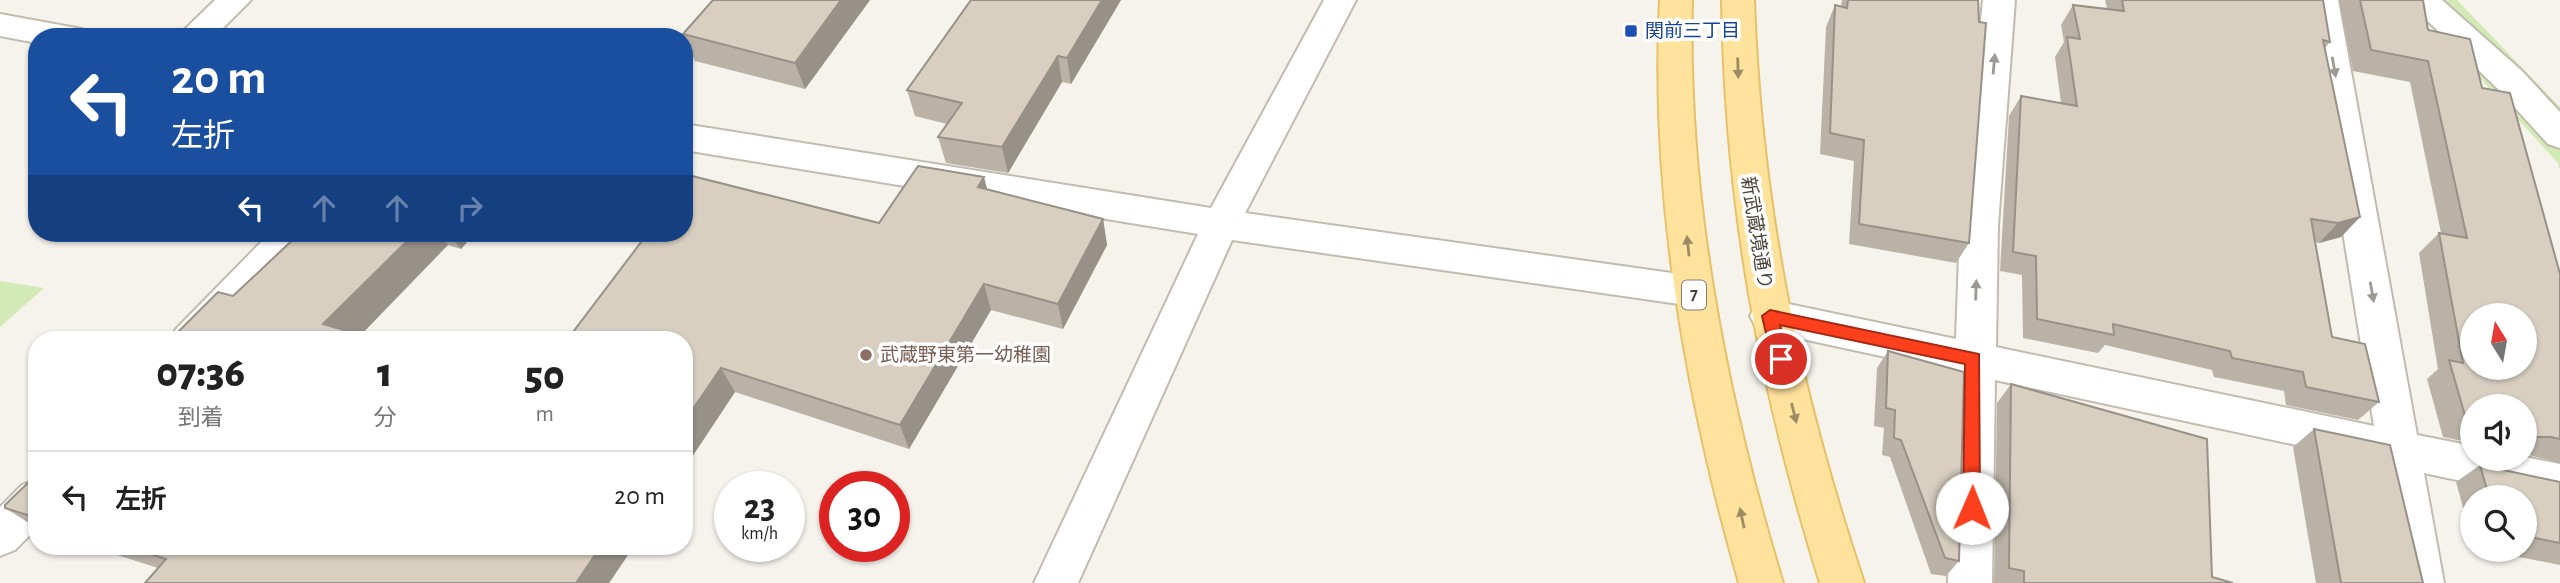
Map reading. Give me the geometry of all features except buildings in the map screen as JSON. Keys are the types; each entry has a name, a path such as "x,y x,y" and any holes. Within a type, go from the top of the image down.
{"main road":[{"name":"7","path":"1676,0 1673,36 1693,291 1744,528 1761,583"},
{"name":"新武蔵境通り","path":"1738,0 1738,72 1744,154 1755,240 1770,316 1804,452 1842,583"}],"street":[{"path":"203,28 235,0"},
{"path":"1056,583 1221,224 1340,0"},
{"path":"1970,583 1979,225 1999,0"},
{"path":"2322,0 2422,583"},
{"path":"2422,0 2510,80 2560,135"},
{"path":"0,25 28,30"},
{"path":"693,138 1221,224 1693,291"},
{"path":"199,331 284,242"},
{"path":"1770,316 2560,483"},
{"path":"0,536 28,507"}],"green space":[{"path":"2408,0 2457,0 2560,107 2560,170 2558,163"},
{"path":"0,281 44,288 0,327"}],"place":[{"name":"関前三丁目","path":"1631,31"},
{"name":"武蔵野東第一幼稚園","path":"866,355"}],"route":[{"path":"1781,359 1770,316 1974,359 1972,508"}]}
